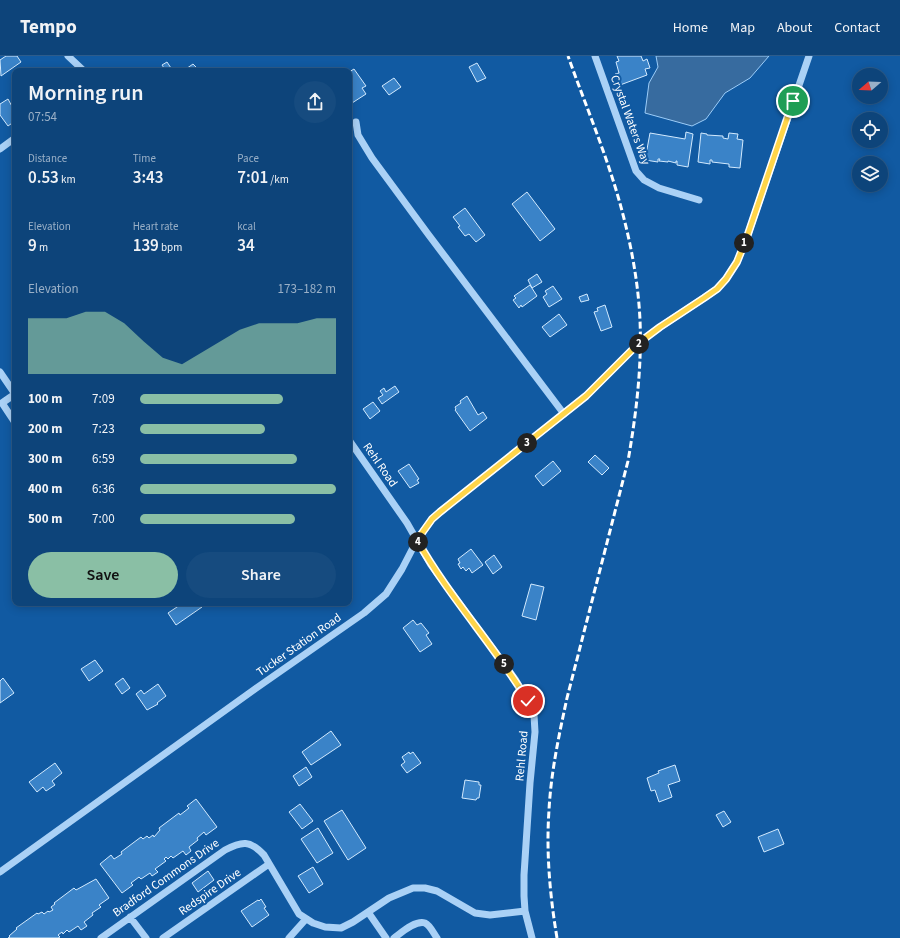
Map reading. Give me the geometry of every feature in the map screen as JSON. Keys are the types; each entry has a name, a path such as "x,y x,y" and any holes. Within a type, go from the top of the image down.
{"street":[{"path":"68,56 81,68"},
{"name":"Crystal Waters Way","path":"595,56 636,171 644,180 659,188 699,200"},
{"name":"Tucker Station Road","path":"0,872 255,689 364,614 386,594 402,569 417,540 432,519 586,396 640,342 717,289 732,269 747,237 809,56"},
{"path":"356,122 358,134 372,158 564,414"},
{"path":"0,149 12,140"},
{"path":"0,372 12,390"},
{"path":"12,396 2,403 12,418"},
{"name":"Rehl Road","path":"352,444 407,523 431,565 515,679 528,701 534,715 535,732 524,875 525,911 532,938"},
{"name":"Bradford Commons Drive","path":"101,938 225,850 235,844 247,843 257,848 264,855 299,914 313,923 325,927 340,928 353,922 389,898 413,888 425,888 437,891 475,912 490,915 525,911"},
{"name":"Redspire Drive","path":"163,938 269,864"},
{"path":"368,912 386,938"},
{"path":"130,917 146,938"},
{"path":"289,938 306,919"},
{"path":"394,938 417,923 425,924 437,938"}],"water":[{"path":"656,56 769,56 750,78 725,93 706,119 692,126 645,113 649,83 658,67"}],"building":[{"path":"6,56 17,56 21,62 1,76 0,60"},
{"path":"617,56 641,56 643,61 647,59 650,68 645,69 647,75 620,85 615,74 619,73 616,62 619,61"},
{"path":"167,62 171,68 164,68 162,65"},
{"path":"477,63 486,78 477,82 469,67"},
{"path":"193,64 196,67 194,68 187,68"},
{"path":"354,69 366,86 362,88 366,94 352,103 352,70"},
{"path":"394,78 401,87 389,95 382,86"},
{"path":"8,99 12,106 12,123 8,126 0,115 0,104"},
{"path":"686,132 693,134 688,167 677,165 677,161 676,163 659,161 660,159 658,159 658,162 645,160 650,133 685,139"},
{"path":"701,133 723,136 723,138 728,139 729,133 738,134 737,139 743,140 740,168 729,167 729,164 712,162 712,160 710,160 710,164 698,162"},
{"path":"527,192 555,229 540,241 512,204"},
{"path":"465,208 485,235 476,242 469,234 465,236 453,217"},
{"path":"537,274 542,282 532,288 528,280"},
{"path":"530,285 537,296 522,307 521,305 519,308 513,300 516,298 514,296"},
{"path":"553,286 562,299 549,307 543,297 547,294 545,291"},
{"path":"587,294 589,300 581,302 579,297"},
{"path":"605,305 612,327 601,331 594,312 598,311 597,308"},
{"path":"559,314 567,325 550,337 542,327"},
{"path":"395,386 399,392 382,404 378,398 383,395 380,391 384,388 386,392"},
{"path":"467,396 478,415 483,412 487,418 470,431 455,410 455,407 461,403 460,401"},
{"path":"373,402 380,411 370,419 363,409"},
{"path":"595,455 609,468 602,475 588,462"},
{"path":"553,461 561,471 543,486 535,476"},
{"path":"409,464 419,479 417,480 419,483 410,488 398,471"},
{"path":"471,549 483,565 472,573 469,568 466,571 463,567 461,569 458,564 460,563 458,559"},
{"path":"494,555 502,567 493,574 485,562"},
{"path":"531,584 544,587 536,620 522,616"},
{"path":"178,606 202,607 176,625 168,613"},
{"path":"413,620 417,625 421,623 429,633 426,635 432,644 420,652 403,628"},
{"path":"95,660 103,671 89,681 81,669"},
{"path":"3,678 14,693 0,703 0,681"},
{"path":"123,678 130,688 122,694 115,684"},
{"path":"158,684 166,696 157,703 158,704 147,710 136,694 141,690 144,694"},
{"path":"331,731 341,745 311,765 302,752"},
{"path":"409,752 410,754 413,752 421,763 407,773 401,765 405,762 402,757"},
{"path":"55,763 62,773 52,781 55,785 46,791 43,787 37,792 29,782"},
{"path":"675,765 680,781 668,785 672,797 659,802 655,790 651,791 647,778 659,773 658,771"},
{"path":"306,767 312,777 299,786 293,776"},
{"path":"465,780 479,782 479,785 481,785 479,798 476,800 462,798"},
{"path":"196,799 217,827 206,835 204,832 197,838 198,840 189,847 191,851 186,855 183,851 173,858 171,856 168,859 166,857 164,859 166,861 155,869 158,872 152,876 150,873 141,879 139,877 131,883 133,885 122,893 100,864 111,855 114,859 122,854 121,852 141,837 143,839 147,836 149,838 153,835 154,837 160,830 159,828 179,813 180,815 189,808 187,806"},
{"path":"300,804 313,821 302,829 289,812"},
{"path":"342,810 366,848 348,860 324,821"},
{"path":"724,811 731,822 723,827 716,815"},
{"path":"318,828 333,853 317,863 301,839"},
{"path":"778,829 784,844 764,852 758,837"},
{"path":"313,867 323,884 309,893 298,876"},
{"path":"208,871 214,880 198,892 192,883"},
{"path":"96,879 109,898 99,905 101,907 92,913 93,915 84,922 87,926 81,930 78,926 69,932 67,930 63,934 62,932 58,935 60,937 58,938 8,938 17,929 16,928 37,913 42,912 44,914 53,910 51,907 55,904 54,903 74,888 76,890"},
{"path":"261,899 266,907 264,908 269,915 252,927 241,911"}],"railway":[{"path":"557,938 552,906 548,858 548,826 553,768 567,698 628,461 634,426 640,356 639,304 632,256 625,224 606,158 568,56"}],"route":[{"path":"528,701 515,679 444,584 417,540 432,519 586,396 640,342 717,289 726,279 737,262 747,237 793,101"}]}
